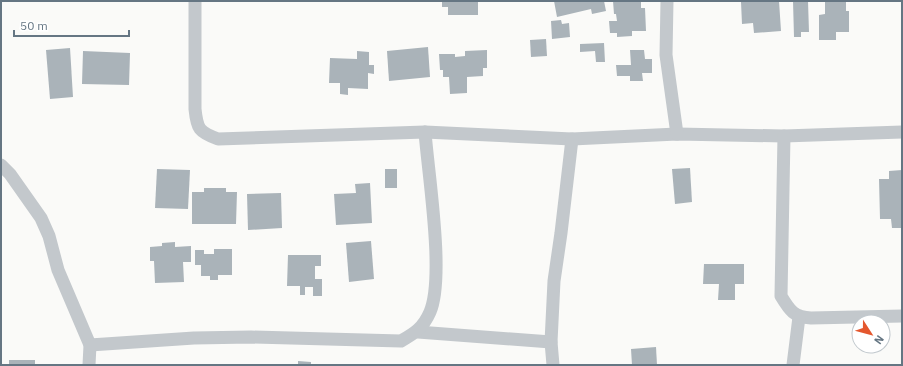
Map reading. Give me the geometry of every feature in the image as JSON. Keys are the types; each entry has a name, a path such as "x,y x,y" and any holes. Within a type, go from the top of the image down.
{"street":[{"path":"195,1 195,109 197,126 205,134 218,139 425,132 572,139 677,134 784,136 902,132"},
{"path":"666,1 666,55 677,134"},
{"path":"418,332 430,311 435,286 436,250 425,132"},
{"path":"784,136 781,296 788,309 799,317 902,316"},
{"path":"553,365 551,342 554,281 572,139"},
{"path":"1,164 42,218 49,236 58,270 90,345 89,365"},
{"path":"793,365 799,317"},
{"path":"90,345 194,338 244,337 311,337 401,341 418,332 551,342"}],"building":[{"path":"442,1 478,1 478,15 448,15 448,7 442,7"},
{"path":"554,1 604,1 606,11 592,14 591,9 557,17"},
{"path":"613,1 641,1 641,8 645,8 646,31 632,31 632,36 617,37 617,33 610,33 609,21 617,21 616,14 614,14"},
{"path":"779,1 781,31 754,33 753,23 742,24 741,2"},
{"path":"793,1 808,1 809,32 801,32 801,37 794,37"},
{"path":"825,1 846,1 846,11 849,11 849,32 836,32 836,40 819,40 819,15 825,14"},
{"path":"561,20 562,24 569,23 570,37 552,39 551,21"},
{"path":"546,39 547,56 531,57 530,40"},
{"path":"604,43 605,62 596,62 595,51 580,52 580,44"},
{"path":"428,47 430,77 389,81 387,51"},
{"path":"70,48 73,97 50,99 46,50"},
{"path":"487,50 487,68 483,68 483,76 467,77 467,93 450,94 449,77 443,77 443,70 440,70 439,54 455,54 455,57 465,56 465,51"},
{"path":"630,50 644,50 645,59 652,59 652,73 642,73 643,81 630,81 630,76 617,76 616,65 631,65"},
{"path":"83,51 130,53 129,85 82,84"},
{"path":"357,51 369,52 369,65 374,65 374,74 368,73 368,89 348,88 348,95 340,94 340,83 329,83 330,58 357,59"},
{"path":"690,168 692,202 675,204 672,169"},
{"path":"157,169 190,170 188,209 155,208"},
{"path":"385,169 397,169 397,188 385,188"},
{"path":"902,170 902,228 892,228 891,219 880,219 879,179 889,179 889,171"},
{"path":"370,183 372,223 336,225 334,194 356,193 355,184"},
{"path":"204,188 226,188 226,192 237,192 236,224 192,224 192,192 204,192"},
{"path":"281,193 282,228 248,230 247,194"},
{"path":"371,241 374,279 349,282 346,243"},
{"path":"175,242 175,247 191,246 191,262 183,262 184,282 155,283 154,261 150,261 150,247 162,246 162,243"},
{"path":"214,249 232,249 232,275 218,275 218,280 210,280 210,276 201,276 201,265 195,265 195,250 204,250 204,254 214,254"},
{"path":"288,255 321,255 321,266 315,266 315,279 322,279 322,296 313,296 313,287 305,287 305,295 300,295 300,286 287,286"},
{"path":"704,264 744,264 744,284 735,284 735,300 718,300 719,284 703,284"},
{"path":"656,347 657,365 632,365 631,349"},
{"path":"9,360 35,360 35,365 9,365"},
{"path":"298,361 311,362 311,365 298,365"}]}
